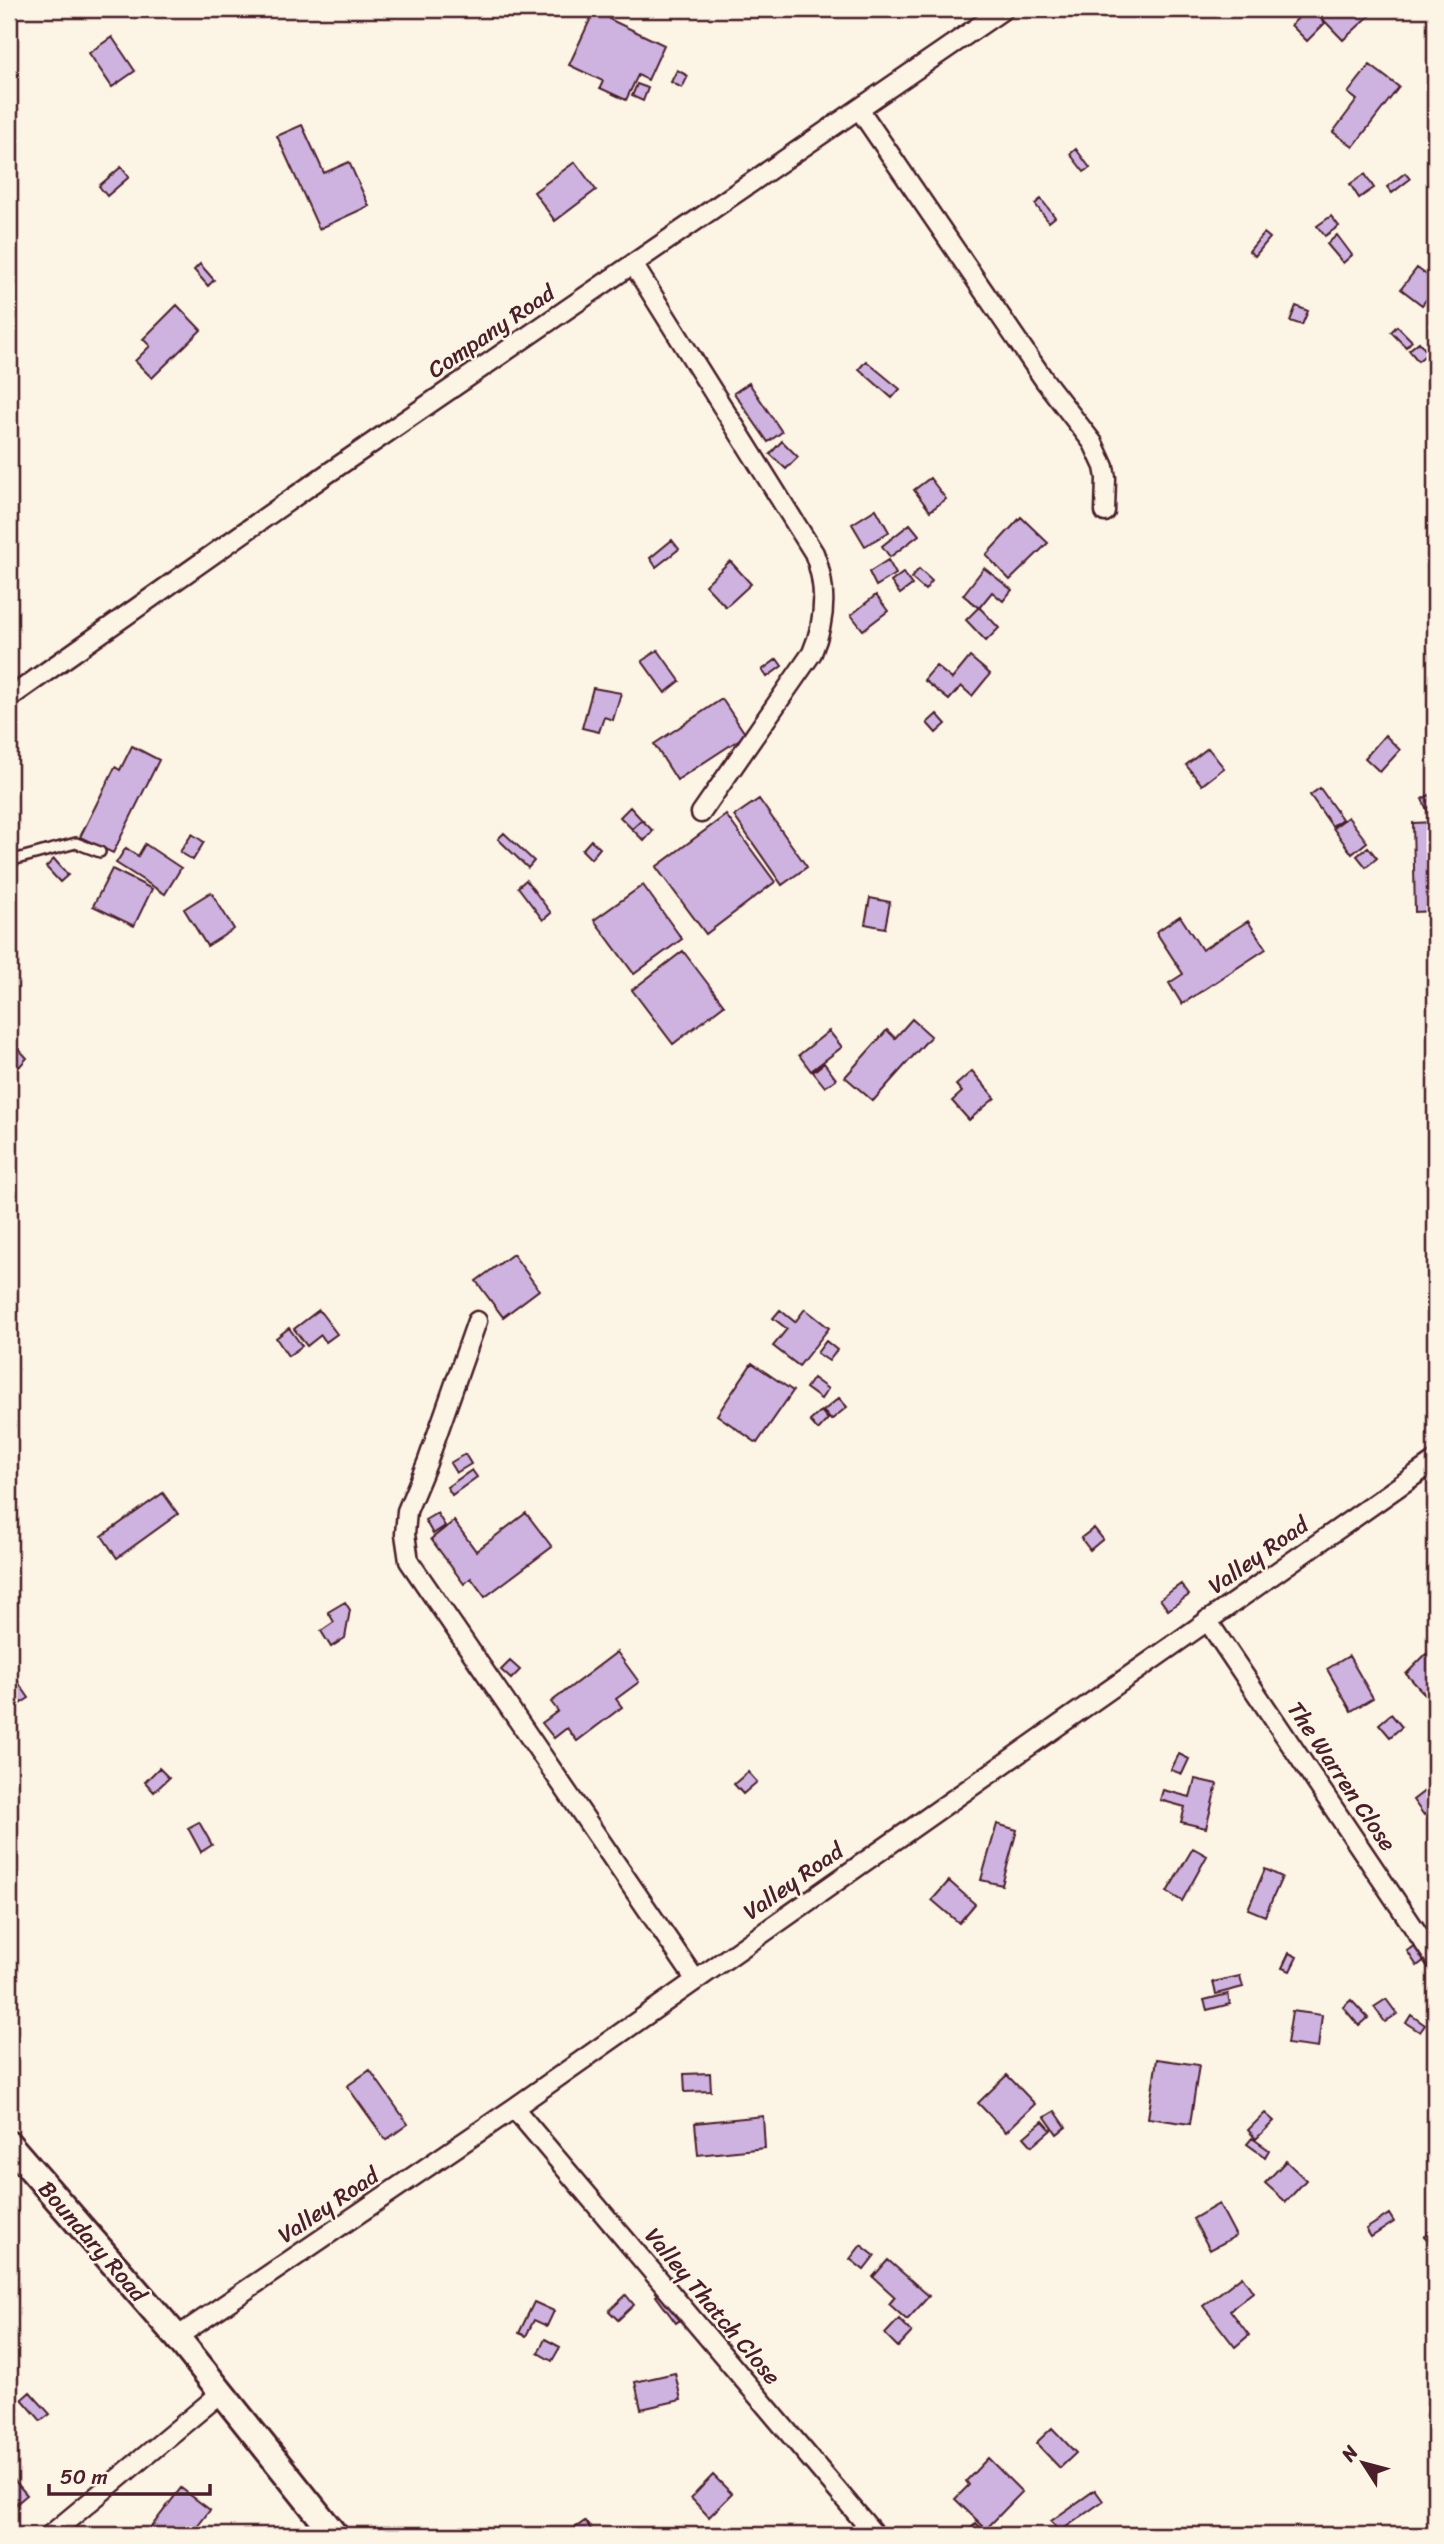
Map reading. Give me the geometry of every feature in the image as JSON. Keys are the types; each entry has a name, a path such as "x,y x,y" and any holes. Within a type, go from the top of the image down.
{"main road":[{"name":"Boundary Road","path":"9,2144 177,2337 335,2535"}],"street":[{"name":"Company Road","path":"9,698 332,470 1004,9"},
{"path":"859,109 1045,381 1093,443 1104,467 1105,512"},
{"path":"633,264 814,553 823,581 820,633 812,653 701,813"},
{"path":"477,1321 427,1463 407,1511 405,1534 409,1561 695,1979"},
{"name":"Valley Road","path":"177,2337 514,2108 1435,1461"},
{"name":"The Warren Close","path":"1207,1620 1435,1959"},
{"name":"Valley Thatch Close","path":"514,2108 875,2535"},
{"path":"50,2535 221,2393"}],"lane":[{"path":"9,861 76,843 100,852"}],"building":[{"path":"595,9 613,9 609,19 664,45 648,80 638,75 626,100 600,88 603,81 569,65"},
{"path":"1307,9 1311,9 1325,23 1307,41 1291,25"},
{"path":"1313,9 1377,9 1343,40"},
{"path":"112,37 135,71 112,87 89,53"},
{"path":"1370,65 1399,87 1353,147 1333,132 1357,100 1348,93"},
{"path":"677,70 688,76 682,88 671,82"},
{"path":"637,84 648,88 643,101 632,96"},
{"path":"302,125 324,173 349,162 369,206 319,229 277,136"},
{"path":"1076,149 1090,168 1084,172 1070,154"},
{"path":"575,162 596,190 555,221 534,192"},
{"path":"121,167 129,177 107,196 99,186"},
{"path":"1405,173 1410,179 1392,193 1387,187"},
{"path":"1365,174 1374,188 1359,198 1350,184"},
{"path":"1041,199 1055,217 1049,222 1035,204"},
{"path":"1331,216 1339,226 1325,236 1317,226"},
{"path":"1264,233 1270,238 1255,256 1249,251"},
{"path":"1337,235 1352,255 1343,263 1327,244"},
{"path":"200,264 214,280 208,286 194,270"},
{"path":"1417,268 1435,281 1435,288 1422,305 1401,289"},
{"path":"177,305 201,330 152,378 135,361 150,346 143,339"},
{"path":"1296,306 1308,311 1302,325 1290,321"},
{"path":"1397,326 1412,341 1406,347 1391,332"},
{"path":"1419,342 1428,353 1418,361 1409,350"},
{"path":"866,361 900,389 892,398 859,369"},
{"path":"749,383 782,432 768,442 734,393"},
{"path":"782,441 798,457 786,469 770,454"},
{"path":"930,478 946,499 930,511 914,490"},
{"path":"876,509 889,532 865,546 852,524"},
{"path":"1021,517 1048,543 1010,580 986,555"},
{"path":"910,524 919,535 890,557 882,546"},
{"path":"672,540 679,549 656,567 650,558"},
{"path":"888,560 896,574 876,586 869,572"},
{"path":"730,561 751,584 726,607 705,585"},
{"path":"984,568 1012,590 1003,601 992,592 979,608 963,595"},
{"path":"919,569 932,581 925,590 911,578"},
{"path":"903,573 912,585 900,594 891,582"},
{"path":"876,595 888,611 863,630 851,615"},
{"path":"979,607 999,628 986,641 966,620"},
{"path":"658,650 680,681 665,693 642,661"},
{"path":"970,657 990,674 972,696 961,686 949,700 924,680 936,666 952,679"},
{"path":"777,659 782,666 767,677 762,670"},
{"path":"593,688 621,693 613,720 604,717 599,732 582,728"},
{"path":"722,699 746,735 677,780 654,744"},
{"path":"937,714 946,724 936,733 927,723"},
{"path":"1385,735 1400,750 1380,772 1365,758"},
{"path":"132,746 159,760 113,853 80,837 115,767 120,770"},
{"path":"1208,748 1224,768 1202,785 1186,765"},
{"path":"1320,788 1342,819 1332,826 1310,795"},
{"path":"1435,792 1435,806 1427,810 1422,799"},
{"path":"759,799 807,867 782,885 734,816"},
{"path":"630,807 642,820 632,829 620,817"},
{"path":"726,815 775,882 706,934 656,867"},
{"path":"1348,817 1367,842 1352,854 1333,828"},
{"path":"642,820 653,831 644,841 632,829"},
{"path":"1435,822 1435,911 1415,912 1413,823"},
{"path":"504,833 534,861 528,868 498,839"},
{"path":"192,834 204,842 193,860 180,852"},
{"path":"591,840 600,848 591,859 582,850"},
{"path":"145,844 181,868 165,894 116,863 126,848 138,856"},
{"path":"1368,847 1377,858 1366,867 1357,856"},
{"path":"54,859 68,875 60,882 46,867"},
{"path":"112,869 152,889 134,926 93,906"},
{"path":"526,880 551,913 543,920 518,887"},
{"path":"643,885 682,939 634,974 594,920"},
{"path":"211,892 234,929 207,946 184,909"},
{"path":"870,898 890,902 885,928 865,924"},
{"path":"1180,916 1202,950 1248,921 1266,949 1182,1004 1169,983 1183,974 1156,932"},
{"path":"683,951 724,1005 673,1044 632,990"},
{"path":"912,1019 931,1036 873,1101 845,1077 887,1030 895,1038"},
{"path":"829,1031 842,1047 811,1071 799,1055"},
{"path":"12,1042 27,1058 19,1067 9,1056 9,1045"},
{"path":"824,1063 836,1079 825,1087 813,1072"},
{"path":"972,1071 995,1098 969,1120 952,1101 962,1092 956,1085"},
{"path":"513,1254 539,1290 503,1317 476,1281"},
{"path":"805,1309 829,1328 799,1366 773,1346 787,1329 773,1318 780,1310 795,1322"},
{"path":"319,1310 337,1334 326,1342 321,1335 307,1346 294,1329"},
{"path":"289,1328 302,1346 288,1356 276,1338"},
{"path":"826,1341 837,1350 829,1361 817,1353"},
{"path":"752,1363 793,1391 757,1443 717,1415"},
{"path":"813,1378 828,1389 821,1399 806,1388"},
{"path":"839,1398 847,1407 831,1420 823,1411"},
{"path":"821,1411 828,1419 818,1430 810,1421"},
{"path":"465,1454 471,1464 456,1473 450,1463"},
{"path":"472,1470 477,1477 452,1495 447,1487"},
{"path":"163,1493 178,1514 117,1558 102,1536"},
{"path":"437,1513 445,1526 433,1534 425,1520"},
{"path":"526,1513 552,1547 485,1597 471,1578 464,1584 431,1539 454,1521 476,1551"},
{"path":"1094,1528 1103,1539 1090,1550 1081,1538"},
{"path":"1181,1584 1189,1595 1168,1610 1160,1599"},
{"path":"345,1602 350,1610 345,1638 331,1647 321,1631 334,1622 328,1612"},
{"path":"617,1652 639,1682 616,1699 622,1707 577,1741 567,1728 554,1738 542,1723 558,1711 551,1702"},
{"path":"1426,1654 1435,1664 1435,1705 1406,1674"},
{"path":"1349,1656 1373,1698 1351,1711 1327,1669"},
{"path":"510,1661 520,1670 511,1679 501,1670"},
{"path":"11,1672 29,1698 9,1711 9,1673"},
{"path":"1391,1714 1402,1727 1390,1737 1379,1724"},
{"path":"1179,1754 1189,1759 1182,1774 1171,1770"},
{"path":"159,1768 169,1778 154,1792 145,1782"},
{"path":"748,1772 757,1782 743,1794 734,1784"},
{"path":"1195,1779 1217,1784 1206,1828 1181,1822 1185,1807 1160,1800 1163,1790 1190,1797"},
{"path":"1435,1783 1435,1806 1424,1815 1413,1800"},
{"path":"199,1822 212,1845 201,1852 188,1828"},
{"path":"997,1824 1017,1830 1002,1885 981,1880"},
{"path":"1193,1848 1207,1856 1182,1901 1167,1892"},
{"path":"1265,1869 1282,1877 1265,1916 1248,1909"},
{"path":"949,1881 975,1904 959,1923 932,1900"},
{"path":"1420,1941 1431,1955 1417,1966 1407,1951"},
{"path":"1289,1953 1297,1957 1290,1971 1282,1968"},
{"path":"1240,1976 1243,1987 1216,1994 1213,1982"},
{"path":"1228,1994 1230,2004 1207,2010 1204,2000"},
{"path":"1386,1999 1397,2014 1385,2022 1374,2007"},
{"path":"1351,2000 1368,2018 1359,2026 1343,2007"},
{"path":"1292,2011 1322,2015 1318,2048 1287,2044"},
{"path":"1411,2015 1425,2025 1420,2032 1406,2023"},
{"path":"1157,2059 1199,2065 1190,2124 1148,2118"},
{"path":"370,2070 408,2124 386,2140 347,2086"},
{"path":"710,2073 711,2091 685,2092 684,2074"},
{"path":"1007,2075 1035,2104 1006,2132 978,2103"},
{"path":"1055,2111 1066,2127 1057,2134 1045,2117"},
{"path":"1265,2113 1274,2121 1256,2139 1248,2130"},
{"path":"763,2116 765,2148 698,2155 695,2123"},
{"path":"1043,2121 1051,2130 1032,2146 1024,2137"},
{"path":"1252,2138 1269,2150 1265,2157 1247,2144"},
{"path":"1286,2161 1306,2180 1286,2202 1265,2183"},
{"path":"1219,2204 1236,2236 1210,2250 1193,2219"},
{"path":"1389,2214 1394,2222 1371,2237 1366,2229"},
{"path":"1435,2226 1435,2249 1424,2237"},
{"path":"861,2245 875,2256 864,2270 850,2259"},
{"path":"888,2260 929,2296 907,2320 889,2304 895,2297 873,2277"},
{"path":"1242,2276 1253,2292 1230,2310 1249,2335 1235,2347 1203,2306"},
{"path":"664,2290 685,2316 676,2323 656,2296"},
{"path":"626,2295 634,2305 618,2320 609,2311"},
{"path":"534,2302 554,2311 547,2326 534,2320 526,2336 519,2333"},
{"path":"899,2319 912,2332 898,2347 885,2334"},
{"path":"545,2339 560,2347 552,2361 538,2353"},
{"path":"675,2373 681,2400 641,2409 635,2382"},
{"path":"30,2392 50,2414 41,2421 22,2399"},
{"path":"1052,2428 1076,2453 1060,2468 1036,2443"},
{"path":"988,2458 1022,2492 986,2529 955,2499 969,2485 966,2481"},
{"path":"9,2474 27,2495 9,2510"},
{"path":"713,2475 732,2494 709,2517 691,2498"},
{"path":"181,2488 210,2510 191,2535 145,2535"},
{"path":"1095,2490 1103,2501 1059,2532 1051,2521"},
{"path":"585,2521 595,2535 565,2535"},
{"path":"976,2523 988,2535 965,2535"}]}
